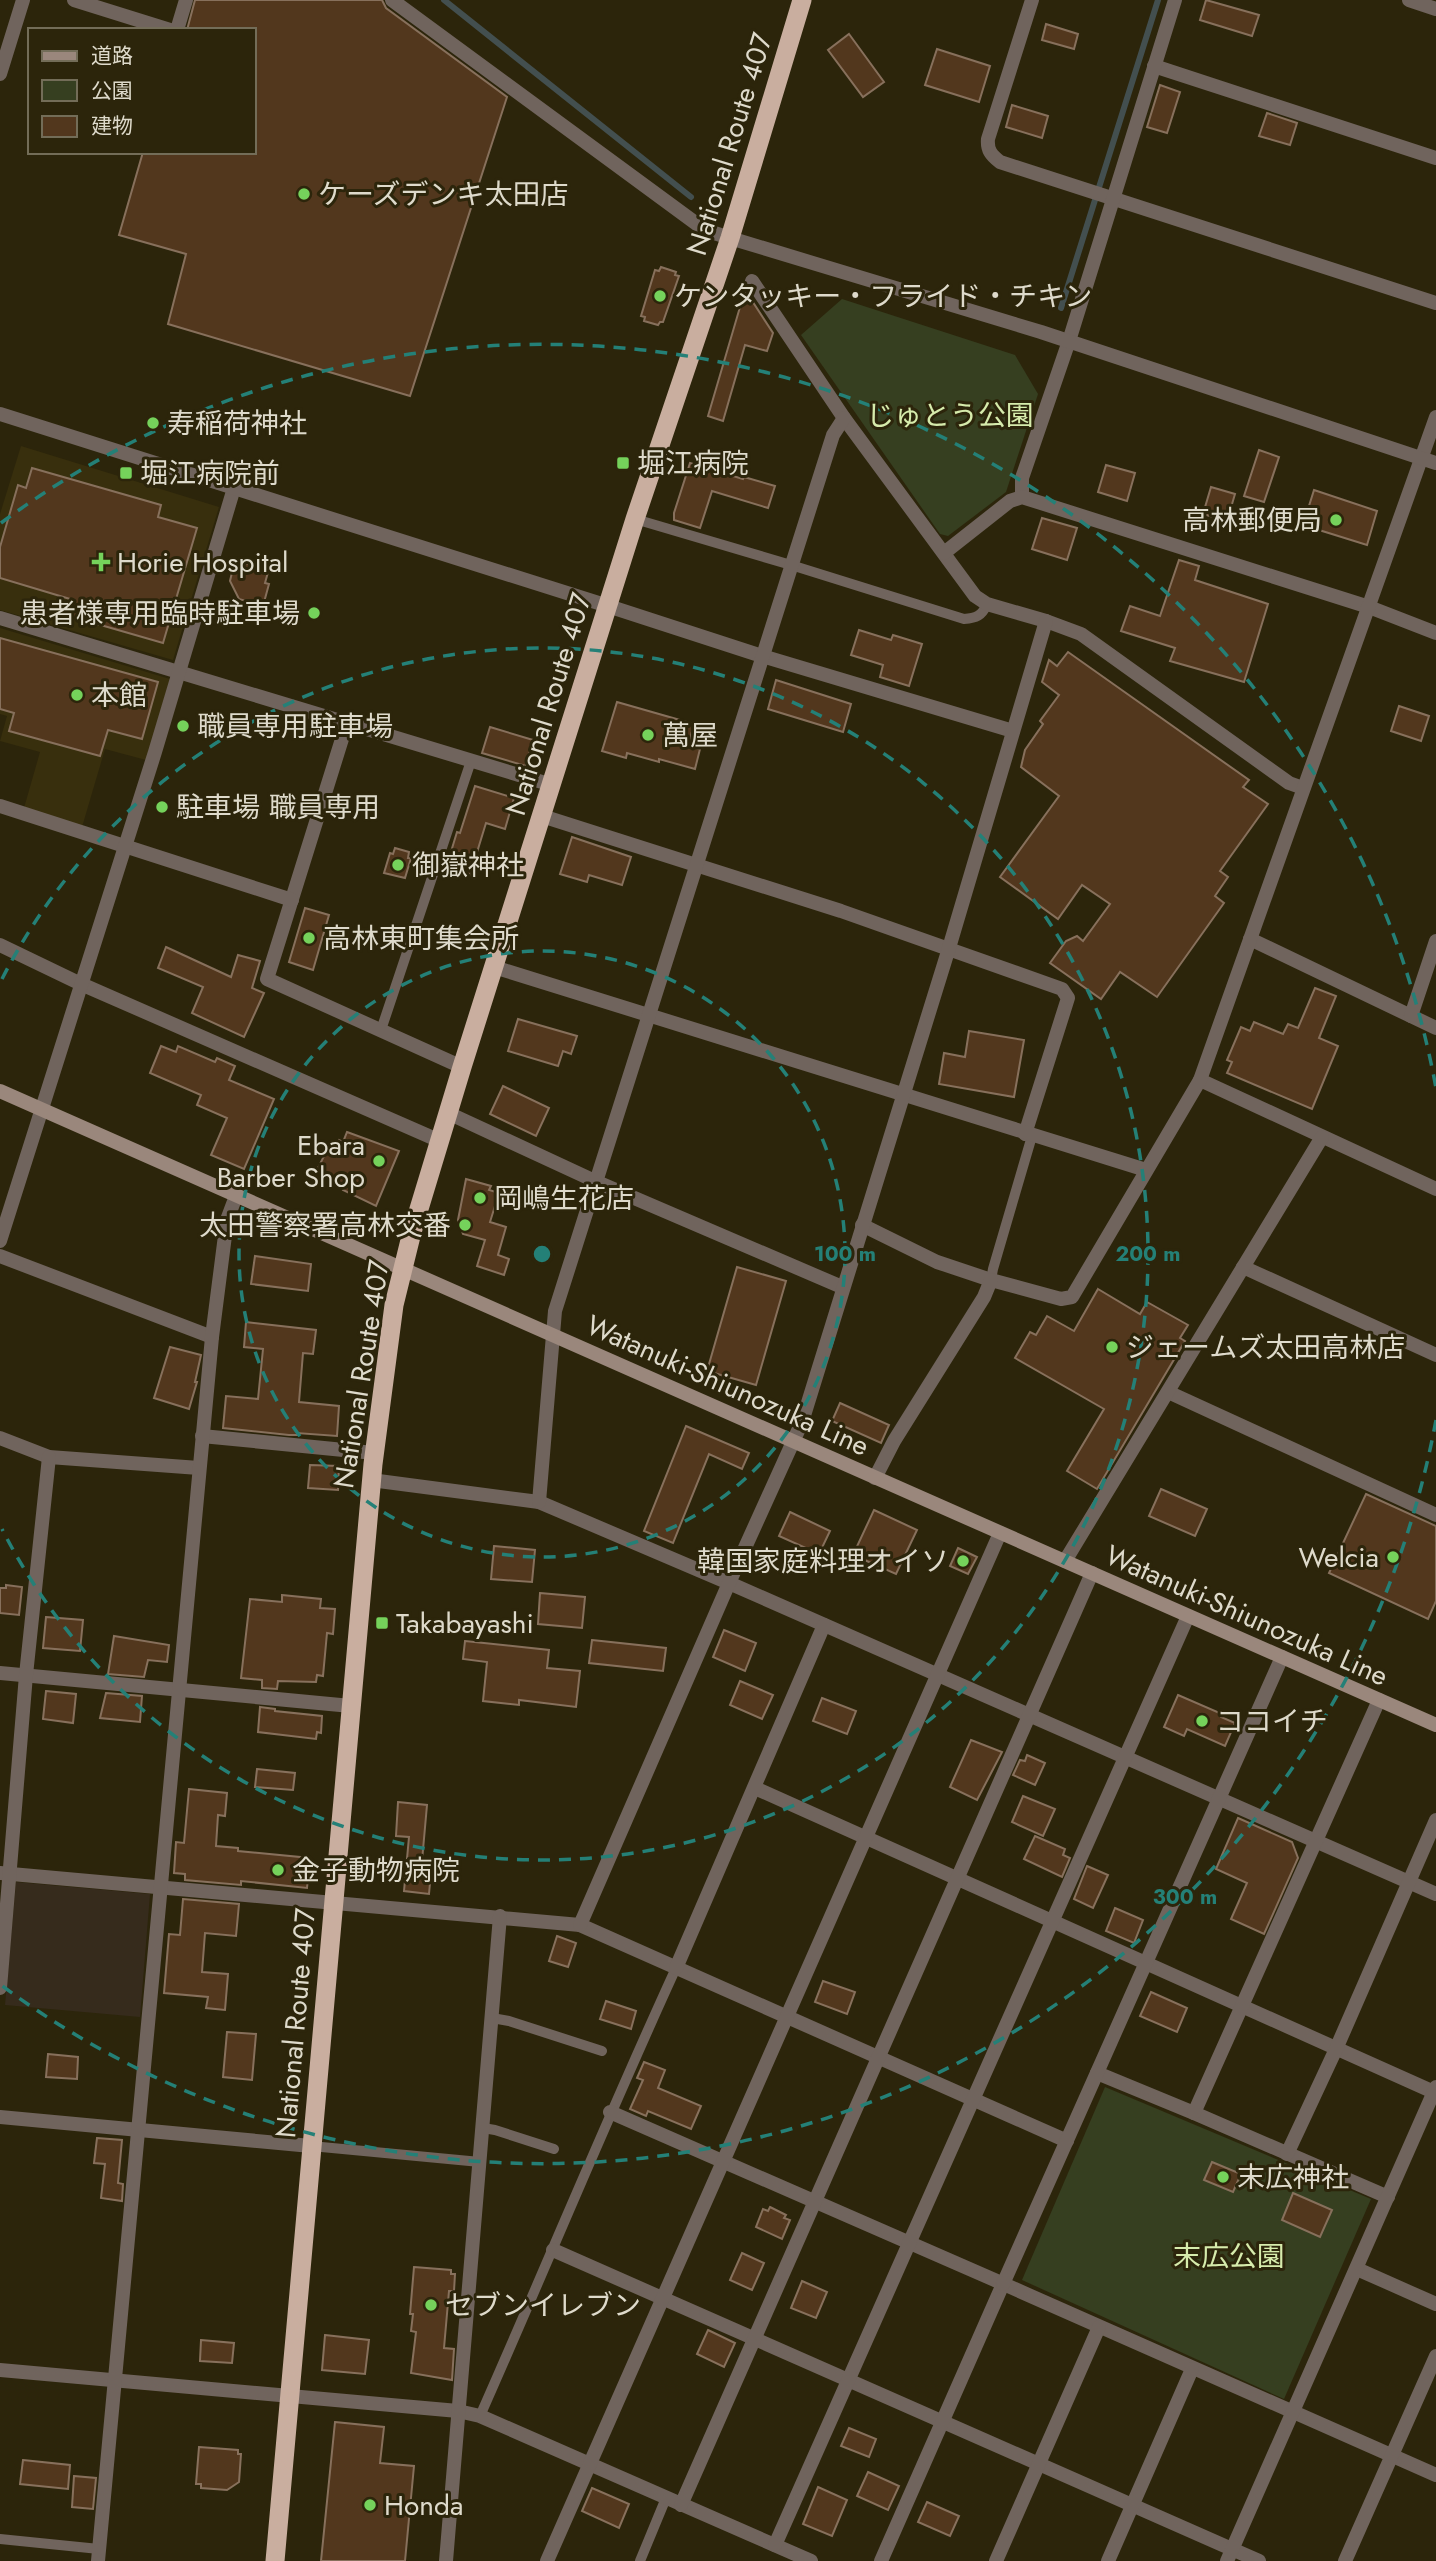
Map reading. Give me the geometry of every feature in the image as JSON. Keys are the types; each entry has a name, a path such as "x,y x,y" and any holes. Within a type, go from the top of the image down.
{"highway":[{"name":"National Route 407","path":"275,2561 374,1453 394,1305 402,1268 462,1067 635,519 730,239 802,0"}],"main road":[{"name":"Watanuki-Shiunozuka Line","path":"0,1091 1436,1725"}],"street":[{"path":"0,74 23,0"},
{"path":"76,0 164,28"},
{"path":"178,28 187,0"},
{"path":"392,0 705,230 1069,341 1429,460"},
{"path":"1032,0 988,139 989,152 1000,162 1436,303"},
{"path":"1023,497 1023,478 1069,341 1175,0"},
{"path":"1411,0 1436,9"},
{"path":"1154,66 1436,158"},
{"path":"752,281 844,418 975,596 987,604 1081,634 1289,783 1303,788"},
{"path":"0,414 762,656 1013,731"},
{"path":"862,1225 937,1262 1061,1299 1072,1297 1200,1080 1369,607 1429,460 1436,417"},
{"path":"539,1502 555,1311 833,435 844,418"},
{"path":"0,1241 123,846 155,752 177,671 234,488"},
{"path":"944,553 1010,501 1023,497 1369,607 1436,633"},
{"path":"0,618 552,785"},
{"path":"580,1925 802,1422 949,948 1046,621"},
{"path":"347,723 267,979 462,1067"},
{"path":"0,806 292,900"},
{"path":"542,816 697,864 949,948 1062,989 1068,998 1028,1135"},
{"path":"1250,939 1436,1028"},
{"path":"1411,1016 1436,941"},
{"path":"0,945 81,984 440,1141"},
{"path":"494,967 650,1013 1028,1135 1146,1170"},
{"path":"1200,1080 1436,1189"},
{"path":"448,1113 597,1182 842,1287"},
{"path":"1065,1561 1322,1137"},
{"path":"99,2555 202,1436 227,1220 236,1196"},
{"path":"0,1256 212,1337"},
{"path":"1243,1267 1436,1355"},
{"path":"874,1478 894,1441 985,1297 991,1280"},
{"path":"1168,1392 1436,1515"},
{"path":"202,1436 374,1453"},
{"path":"0,1438 50,1457 199,1468"},
{"path":"0,1988 5,1873 50,1457"},
{"path":"372,1480 539,1502 1436,1894"},
{"path":"547,2561 1000,1533"},
{"path":"681,2505 1092,1573"},
{"path":"775,2545 1188,1616"},
{"path":"676,1968 824,1625"},
{"path":"881,2561 1282,1657"},
{"path":"0,1673 351,1706"},
{"path":"1194,2113 1379,1700"},
{"path":"755,1788 1146,1965 1435,2091 1229,2555"},
{"path":"1287,2154 1436,1821"},
{"path":"5,1873 580,1925 1067,2141"},
{"path":"446,2561 500,1916"},
{"path":"1097,2073 1388,2197"},
{"path":"610,2112 910,2241 1192,2369 1436,2475"},
{"path":"0,2117 311,2146"},
{"path":"553,2250 1133,2505 1229,2555 1259,2561"},
{"path":"1357,2269 1436,2304"},
{"path":"996,2561 1099,2327"},
{"path":"1345,2561 1436,2356"},
{"path":"1108,2561 1192,2369"},
{"path":"0,2370 458,2411 480,2416 811,2561"}],"lane":[{"path":"635,519 964,619 975,618 983,613 987,604"},
{"path":"381,1030 471,761"},
{"path":"991,1280 1028,1135"},
{"path":"480,2416 610,2112 676,1968"},
{"path":"492,2018 601,2051"},
{"path":"483,2129 495,2130 554,2149"},
{"path":"311,2146 480,2162"},
{"path":"640,2561 666,2498"},
{"path":"0,2539 99,2555"}],"shaded area":[{"name":"Horie Hospital","path":"21,446 219,507 173,660 0,610 0,514"},
{"name":"Horie Hospital","path":"0,628 170,679 146,760 105,749 82,827 24,808 40,752 0,741 7,716 0,714"},
{"path":"16,1882 150,1894 140,2017 5,2005"}],"green space":[{"name":"じゅとう公園","path":"842,299 1015,355 1038,394 1006,492 948,536 940,534 801,335"},
{"name":"末広公園","path":"1105,2087 1371,2199 1284,2399 1022,2280"}],"building":[{"name":"ケーズデンキ太田店","path":"195,0 382,0 386,8 507,97 410,396 168,324 186,254 119,235 142,154 256,154 256,28 188,28"},
{"path":"1206,0 1259,15 1252,36 1200,20"},
{"path":"1046,24 1078,34 1074,49 1042,40"},
{"path":"849,34 884,82 863,97 828,50"},
{"path":"937,49 990,66 979,102 925,85"},
{"path":"1160,85 1180,92 1167,133 1147,127"},
{"path":"1012,105 1048,116 1042,138 1006,127"},
{"path":"1267,113 1297,123 1290,145 1259,136"},
{"name":"ケンタッキー・フライド・チキン","path":"661,267 676,272 675,275 679,276 663,322 658,325 644,321 645,317 641,316 655,270 659,271"},
{"path":"745,290 773,333 767,351 745,345 723,421 708,416"},
{"path":"1259,450 1279,457 1264,502 1244,496"},
{"path":"690,463 775,486 768,508 712,491 700,528 674,520"},
{"path":"1106,465 1135,473 1127,501 1098,492"},
{"name":"Horie Hospital","path":"32,468 161,505 158,517 197,528 163,643 66,615 70,599 0,578 0,547 18,485 26,488"},
{"path":"1211,487 1235,494 1227,521 1203,514"},
{"path":"1314,490 1377,511 1367,545 1303,525"},
{"path":"1042,518 1077,528 1067,560 1032,549"},
{"path":"235,560 252,565 253,561 270,565 265,583 269,584 263,606 239,599 230,581"},
{"path":"1179,560 1199,566 1195,580 1268,604 1244,682 1170,661 1175,648 1121,631 1130,606 1160,616"},
{"path":"859,630 891,640 893,635 922,644 909,686 880,677 883,665 851,655"},
{"name":"Horie Hospital","path":"0,638 158,682 142,739 108,730 100,756 9,731 14,713 0,709"},
{"path":"1068,652 1249,780 1243,787 1268,804 1220,871 1228,877 1215,896 1224,903 1157,997 1120,972 1101,999 1050,963 1066,941 1077,936 1083,941 1110,904 1082,885 1058,919 1000,877 1059,796 1021,767 1025,750 1043,724 1040,721 1059,695 1042,682 1049,660 1057,666"},
{"path":"776,680 851,704 843,732 768,709"},
{"path":"617,702 694,724 688,746 700,749 695,769 659,759 659,762 627,753 626,758 602,751"},
{"path":"1399,706 1429,716 1421,741 1391,731"},
{"path":"490,727 533,740 526,766 482,753"},
{"path":"475,786 514,798 505,829 486,823 470,875 446,868"},
{"path":"572,837 631,857 622,885 589,875 587,882 560,874"},
{"name":"御嶽神社","path":"395,848 409,852 408,858 411,858 405,878 384,873 390,853 393,854"},
{"name":"高林東町集会所","path":"305,908 329,915 313,970 289,962"},
{"path":"166,947 231,977 238,955 260,961 252,988 264,993 244,1037 192,1013 203,987 158,968"},
{"path":"1315,988 1336,996 1319,1038 1338,1046 1312,1109 1227,1073 1232,1062 1227,1060 1241,1027 1250,1031 1254,1022 1283,1034 1288,1024 1298,1028"},
{"path":"518,1019 577,1036 571,1054 563,1051 558,1066 508,1051"},
{"path":"969,1031 1024,1040 1014,1097 939,1084 944,1053 965,1057"},
{"path":"161,1046 176,1052 178,1046 215,1062 217,1058 235,1066 229,1080 274,1099 244,1169 211,1155 227,1118 197,1105 201,1095 150,1073"},
{"path":"503,1086 549,1108 536,1136 490,1114"},
{"path":"347,1132 399,1151 376,1206 343,1190 344,1186 316,1172 326,1152 332,1155 339,1140 343,1142"},
{"path":"466,1179 491,1186 489,1190 499,1193 490,1222 506,1227 498,1255 509,1259 504,1275 477,1266 485,1240 463,1234 458,1220"},
{"path":"255,1256 311,1264 308,1291 251,1284"},
{"path":"737,1267 786,1281 756,1385 707,1371"},
{"path":"1098,1289 1140,1314 1147,1302 1188,1325 1180,1338 1185,1341 1097,1489 1067,1471 1104,1409 1015,1358 1030,1332 1036,1335 1047,1316 1074,1331"},
{"path":"246,1322 316,1330 313,1354 303,1353 299,1402 339,1406 337,1436 297,1433 289,1435 223,1428 226,1396 258,1399 263,1349 244,1347"},
{"path":"170,1347 201,1355 189,1409 154,1398"},
{"path":"840,1403 889,1425 881,1443 832,1421"},
{"path":"686,1426 749,1453 742,1469 709,1454 673,1543 644,1531"},
{"path":"310,1465 339,1466 338,1490 308,1488"},
{"path":"1161,1489 1207,1509 1195,1536 1149,1516"},
{"path":"1366,1494 1436,1526 1436,1601 1428,1619 1329,1573"},
{"path":"874,1510 917,1530 896,1574 853,1555"},
{"path":"790,1512 830,1531 819,1554 779,1536"},
{"path":"494,1546 535,1550 532,1582 491,1579"},
{"name":"韓国家庭料理オイソ","path":"958,1548 977,1557 968,1574 950,1566"},
{"path":"6,1585 22,1587 19,1615 0,1613 0,1588 6,1588"},
{"path":"540,1593 585,1597 582,1628 538,1624"},
{"path":"282,1595 321,1599 320,1608 335,1609 333,1634 327,1633 323,1676 317,1675 316,1682 278,1681 277,1689 262,1688 262,1680 241,1678 250,1599 282,1602"},
{"path":"46,1617 83,1620 80,1651 43,1648"},
{"path":"724,1630 756,1643 745,1671 713,1657"},
{"path":"114,1636 169,1645 167,1662 148,1660 144,1677 108,1674"},
{"path":"592,1640 666,1648 663,1671 589,1663"},
{"path":"465,1641 549,1650 547,1668 580,1671 576,1707 519,1700 519,1705 483,1701 487,1662 463,1659"},
{"path":"740,1681 773,1695 762,1719 730,1705"},
{"path":"46,1691 76,1694 73,1723 43,1719"},
{"path":"106,1693 142,1696 140,1722 100,1718"},
{"path":"1178,1695 1222,1714 1221,1717 1235,1723 1225,1746 1187,1729 1184,1736 1164,1727"},
{"path":"822,1698 856,1711 847,1734 813,1721"},
{"path":"260,1707 322,1716 321,1733 317,1732 316,1739 258,1732"},
{"path":"971,1740 1002,1752 977,1800 950,1787"},
{"path":"1027,1755 1045,1763 1035,1785 1013,1775 1020,1760 1025,1761"},
{"path":"257,1769 295,1773 293,1790 255,1787"},
{"path":"189,1789 227,1793 225,1816 218,1815 216,1846 238,1848 238,1851 310,1858 307,1888 241,1881 241,1885 185,1880 185,1874 174,1873 176,1842 184,1843"},
{"path":"1023,1796 1055,1809 1043,1836 1012,1822"},
{"path":"398,1802 427,1805 422,1861 432,1861 429,1894 404,1891 409,1837 396,1836"},
{"path":"1238,1818 1292,1842 1298,1858 1264,1934 1231,1919 1247,1883 1216,1869"},
{"path":"1035,1836 1065,1849 1063,1855 1070,1858 1062,1877 1024,1859"},
{"path":"1087,1866 1108,1875 1093,1908 1074,1899"},
{"path":"183,1899 239,1904 236,1936 205,1933 202,1972 228,1974 225,2010 206,2008 208,1997 164,1993 169,1934 180,1935"},
{"path":"1115,1908 1143,1920 1134,1943 1106,1931"},
{"path":"557,1936 576,1943 568,1967 549,1961"},
{"path":"823,1981 855,1992 847,2014 815,2002"},
{"path":"1151,1992 1187,2008 1177,2032 1140,2016"},
{"path":"606,2001 636,2011 631,2029 600,2019"},
{"path":"227,2032 256,2034 252,2080 223,2077"},
{"path":"48,2054 78,2057 77,2079 46,2077"},
{"path":"644,2062 665,2070 658,2088 701,2106 691,2129 648,2111 646,2116 630,2109 643,2080 637,2078"},
{"path":"97,2138 122,2140 118,2183 123,2184 122,2201 101,2198 105,2164 94,2163"},
{"name":"末広神社","path":"1212,2162 1241,2174 1233,2192 1204,2180"},
{"path":"1293,2193 1332,2210 1320,2237 1282,2220"},
{"path":"770,2207 790,2220 782,2239 756,2227 763,2209 768,2211"},
{"path":"742,2253 764,2263 752,2290 730,2280"},
{"path":"414,2267 451,2270 451,2274 455,2274 454,2291 449,2291 444,2348 454,2349 452,2380 411,2373 416,2332 411,2331 413,2314 410,2314"},
{"path":"802,2281 827,2292 816,2318 791,2308"},
{"path":"708,2330 735,2343 724,2367 697,2354"},
{"path":"325,2335 369,2340 365,2374 322,2370"},
{"path":"201,2340 234,2343 232,2363 200,2361"},
{"path":"335,2422 384,2427 380,2463 414,2466 405,2561 321,2561"},
{"path":"849,2428 876,2439 869,2457 841,2446"},
{"path":"199,2447 238,2450 238,2454 241,2454 239,2482 227,2490 201,2488 201,2484 196,2484"},
{"path":"23,2460 70,2465 68,2489 20,2484"},
{"path":"868,2472 899,2486 888,2510 857,2496"},
{"path":"74,2476 96,2478 93,2509 72,2507"},
{"path":"818,2487 847,2500 832,2536 803,2524"},
{"path":"592,2488 629,2504 619,2528 582,2511"},
{"path":"927,2502 959,2516 950,2536 918,2522"}],"waterway":[{"path":"444,0 691,197"},
{"path":"1061,308 1158,0"}],"place":[{"name":"ケーズデンキ太田店","path":"304,194"},
{"name":"ケンタッキー・フライド・チキン","path":"660,296"},
{"name":"寿稲荷神社","path":"153,423"},
{"name":"堀江病院","path":"623,463"},
{"name":"堀江病院前","path":"126,473"},
{"name":"高林郵便局","path":"1336,520"},
{"name":"Horie Hospital","path":"101,562"},
{"name":"患者様専用臨時駐車場","path":"314,613"},
{"name":"本館","path":"77,695"},
{"name":"職員専用駐車場","path":"183,726"},
{"name":"萬屋","path":"648,735"},
{"name":"駐車場 職員専用","path":"162,807"},
{"name":"御嶽神社","path":"398,865"},
{"name":"高林東町集会所","path":"309,938"},
{"name":"Ebara Barber Shop","path":"379,1161"},
{"name":"岡嶋生花店","path":"480,1198"},
{"name":"太田警察署高林交番","path":"465,1225"},
{"name":"ジェームズ太田高林店","path":"1112,1347"},
{"name":"Welcia","path":"1393,1557"},
{"name":"韓国家庭料理オイソ","path":"963,1561"},
{"name":"Takabayashi","path":"382,1623"},
{"name":"ココイチ","path":"1202,1721"},
{"name":"金子動物病院","path":"278,1870"},
{"name":"末広神社","path":"1223,2177"},
{"name":"セブンイレブン","path":"431,2305"},
{"name":"Honda","path":"370,2505"}]}
